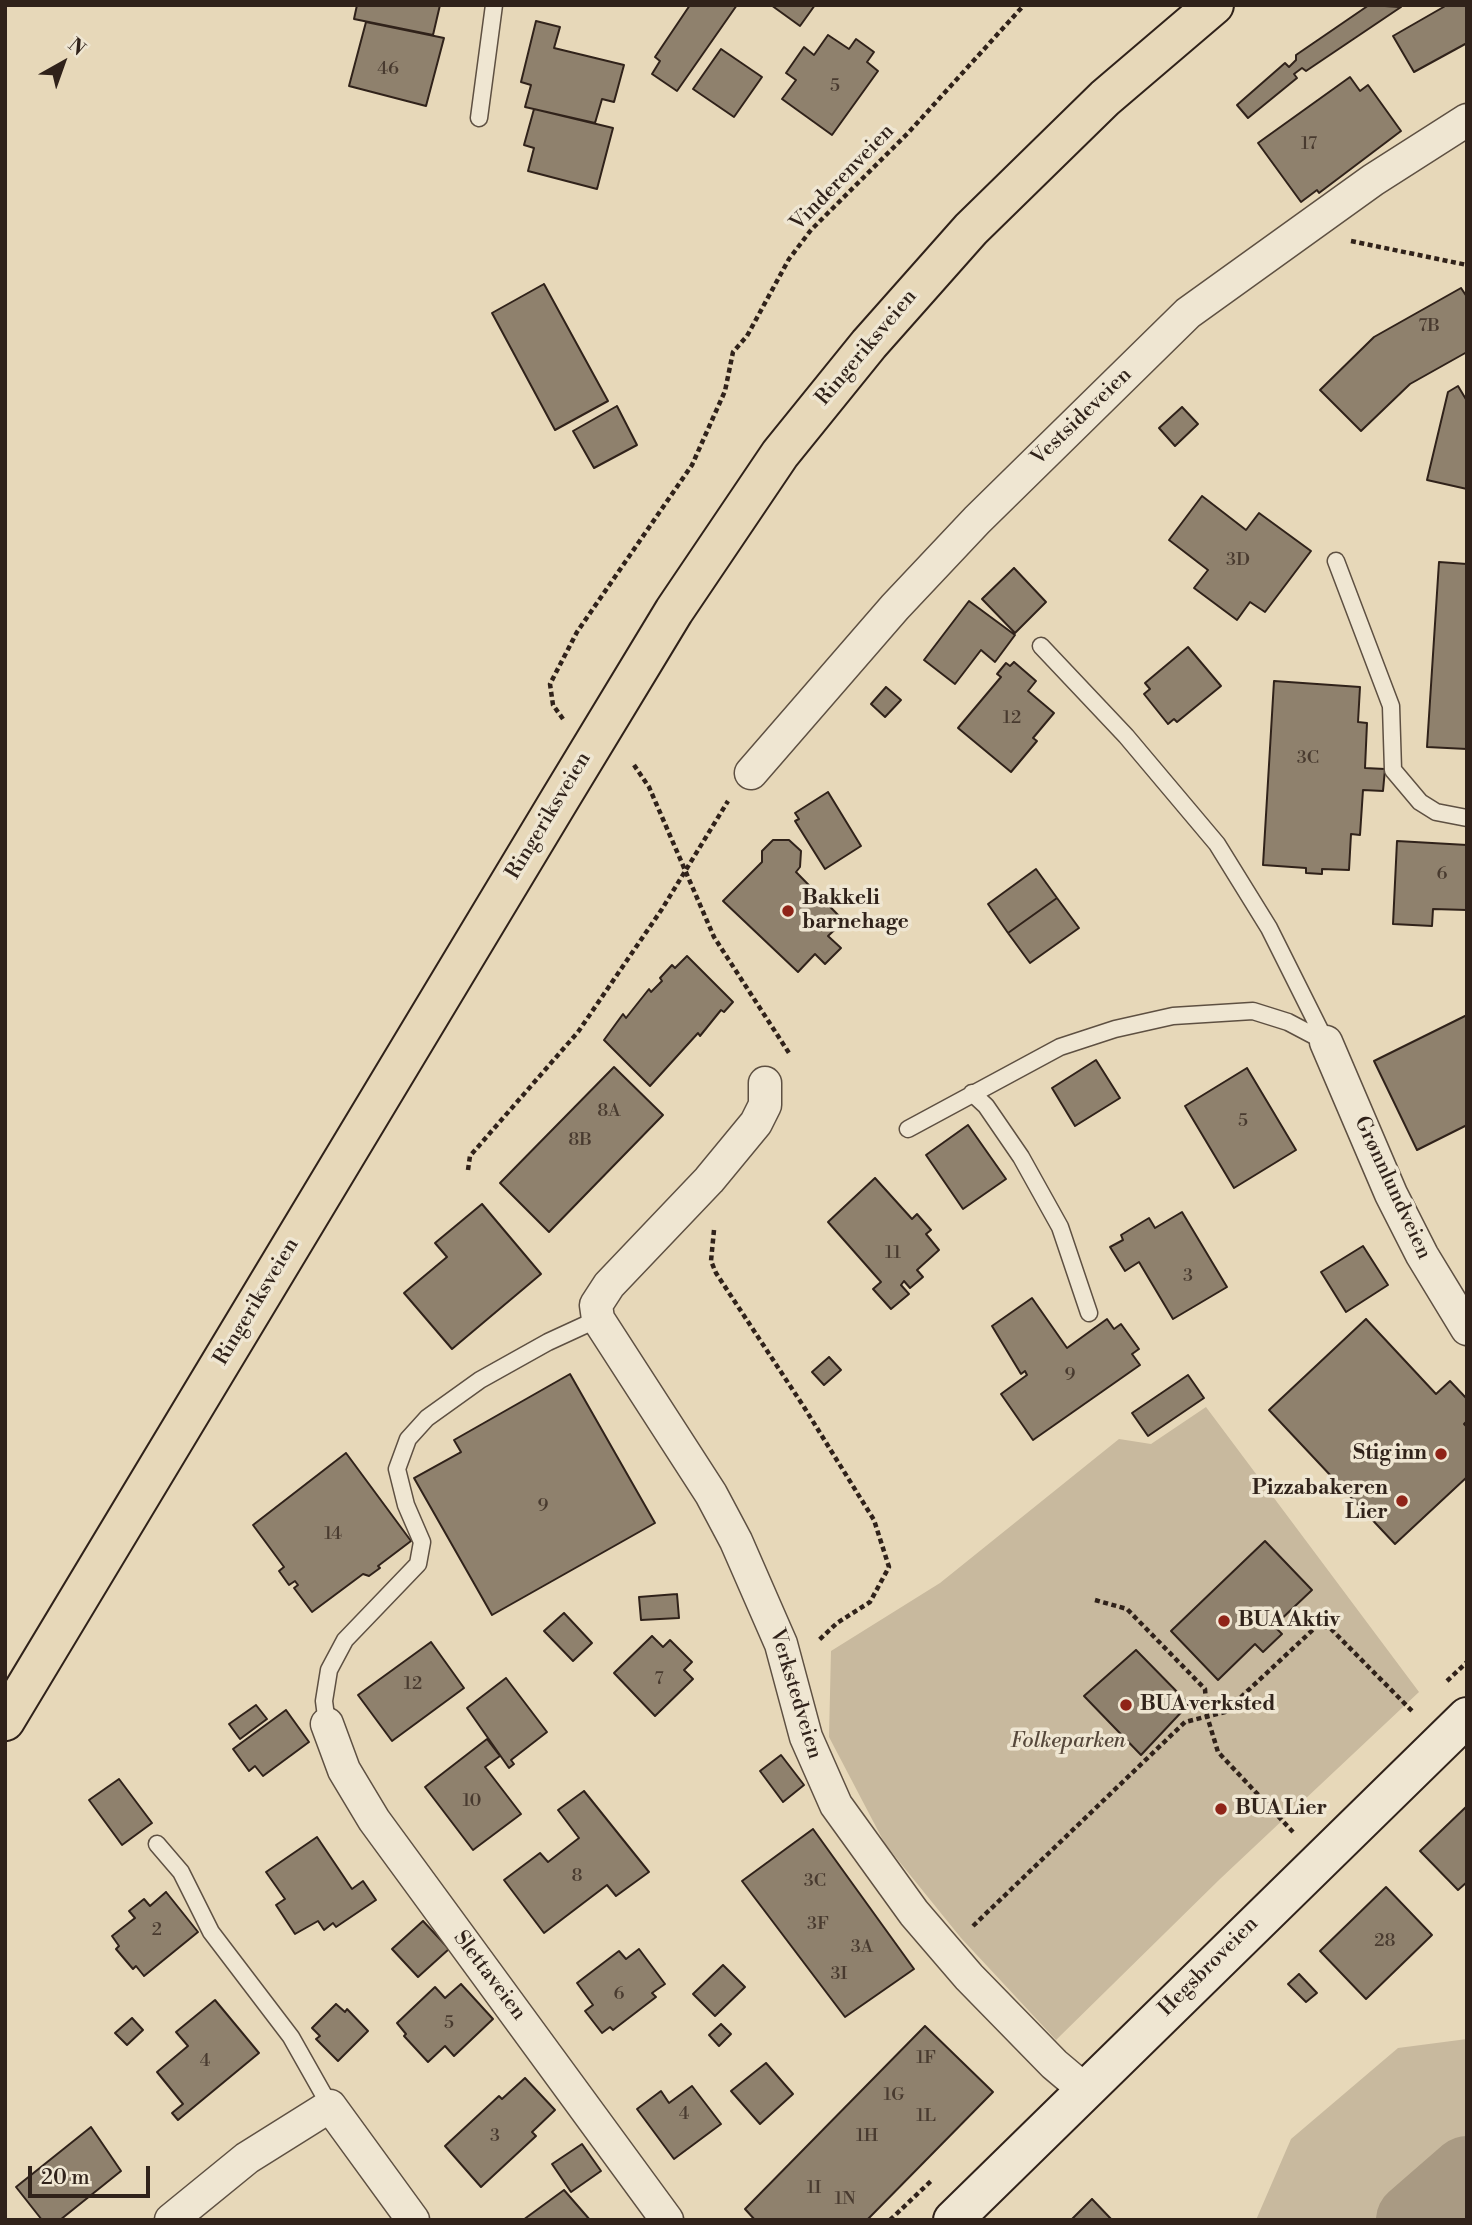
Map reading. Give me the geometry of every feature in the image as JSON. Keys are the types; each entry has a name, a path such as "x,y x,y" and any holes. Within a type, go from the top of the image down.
{"main road":[{"name":"Ringeriksveien","path":"5,1721 674,611 780,454 885,325 981,219 1105,98 1214,5"}],"street":[{"name":"Vestsideveien","path":"751,773 895,607 977,520 1188,313 1373,180 1467,120"},
{"name":"Grønnlundveien","path":"1325,1042 1391,1194 1422,1255 1467,1329"},
{"path":"600,1324 596,1305 609,1285 709,1180 756,1123 765,1105 765,1083"},
{"name":"Verkstedveien","path":"600,1324 711,1494 736,1541 777,1634 806,1737 836,1805 914,1913 969,1977 1054,2064 1086,2091"},
{"name":"Hegsbroveien","path":"953,2220 1274,1902 1467,1717"},
{"name":"Slettaveien","path":"327,1724 344,1770 374,1819 667,2220"},
{"path":"171,2220 247,2158 330,2106 413,2220"}],"lane":[{"path":"479,118 494,5"},
{"path":"1336,561 1391,706 1393,770 1420,802 1436,812 1467,818"},
{"path":"1041,646 1126,736 1217,844 1269,928 1325,1042"},
{"path":"908,1129 1060,1047 1115,1029 1173,1016 1252,1011 1288,1021 1325,1042"},
{"path":"972,1093 986,1106 1021,1157 1060,1227 1090,1313"},
{"path":"327,1724 324,1701 329,1670 345,1640 418,1564 422,1542 406,1505 397,1469 408,1439 427,1418 480,1380 548,1342 600,1324"},
{"path":"158,1844 181,1872 211,1932 291,2037 330,2106"}],"path":[{"name":"Vinderenveien","path":"568,726 553,705 550,684 577,632 692,466 725,391 733,352 747,336 789,259 811,230 909,132 1024,5"},
{"path":"1287,240 1342,240 1388,247 1467,265"},
{"path":"634,765 649,787 714,937 786,1047 794,1064"},
{"path":"468,1170 470,1156 578,1032 662,909 721,810 751,773"},
{"path":"716,1223 712,1237 711,1261 716,1273 804,1406 874,1520 889,1567 870,1602 836,1623 819,1638 814,1647"},
{"path":"1096,1600 1127,1609 1205,1689 1207,1716 1218,1752 1292,1831"},
{"path":"972,1928 1185,1722 1225,1712 1318,1625 1331,1629 1414,1713"},
{"path":"964,1917 981,1937"}],"green space":[{"name":"Folkeparken","path":"1206,1407 1419,1692 1220,1879 1056,2040 961,1938 885,1844 829,1737 831,1651 940,1583 1119,1439 1151,1444"},
{"path":"1467,2039 1467,2220 1256,2220 1291,2139 1398,2048"}],"building":[{"path":"357,5 440,5 433,35 354,19"},
{"path":"690,5 737,5 677,91 652,74 660,61 655,57"},
{"path":"771,5 815,5 800,26"},
{"path":"1369,5 1401,7 1306,71 1302,68 1294,74 1297,78 1248,118 1237,105 1285,63 1289,67 1296,60 1296,55"},
{"path":"1447,5 1467,5 1467,43 1414,72 1393,36"},
{"path":"536,21 560,27 554,48 624,65 614,102 602,99 595,123 525,107 531,85 521,82"},
{"path":"366,22 444,38 426,106 349,86"},
{"path":"828,35 849,49 856,39 874,52 867,62 878,71 832,135 782,99 796,80 786,73 804,47 814,55"},
{"path":"721,49 762,77 734,117 693,89"},
{"path":"1350,77 1360,91 1368,85 1401,131 1319,193 1317,190 1301,202 1258,143"},
{"path":"534,109 613,128 597,189 528,171 534,148 524,145"},
{"path":"544,284 608,401 555,430 492,313"},
{"path":"1461,288 1467,297 1467,352 1410,384 1361,431 1320,390 1374,337"},
{"path":"1458,386 1467,401 1467,489 1427,480 1448,392"},
{"path":"617,406 637,445 594,468 573,431"},
{"path":"1182,407 1198,424 1175,446 1159,428"},
{"path":"1202,496 1246,530 1259,513 1311,551 1265,612 1250,602 1237,620 1194,588 1208,570 1169,540"},
{"path":"1439,562 1467,564 1467,749 1427,747"},
{"path":"1014,568 1046,602 1015,633 982,599"},
{"path":"969,601 1015,635 995,662 981,650 955,684 924,660"},
{"path":"1188,647 1221,686 1177,722 1174,719 1168,724 1144,694 1150,689 1145,683"},
{"path":"1014,662 1036,681 1028,691 1054,713 1033,738 1037,741 1011,772 958,728 1001,677 997,674 1006,663 1010,666"},
{"path":"1274,681 1360,687 1358,722 1367,723 1365,768 1385,769 1383,791 1363,790 1360,835 1351,834 1349,870 1322,869 1322,874 1306,873 1306,868 1263,865"},
{"path":"886,687 901,700 885,717 871,704"},
{"path":"828,792 861,846 825,869 795,821 799,819 795,813"},
{"path":"773,840 789,840 801,851 800,867 796,872 844,921 828,936 841,948 825,964 815,954 798,972 723,901 762,862 762,851"},
{"path":"1397,841 1467,845 1467,910 1433,909 1432,926 1393,924"},
{"path":"1036,869 1057,898 1008,933 988,904"},
{"path":"1057,898 1079,928 1030,963 1008,933"},
{"path":"687,956 733,1002 724,1012 721,1010 700,1036 698,1033 650,1086 604,1040 623,1014 626,1018 649,989 651,992 662,981 660,978 672,965 675,968"},
{"path":"1467,1015 1467,1125 1417,1150 1374,1061"},
{"path":"1096,1060 1120,1098 1075,1126 1052,1088"},
{"path":"614,1067 663,1115 549,1232 500,1183"},
{"path":"1247,1068 1296,1150 1234,1188 1185,1106"},
{"path":"968,1125 1006,1179 963,1209 926,1155"},
{"path":"875,1178 912,1219 917,1214 931,1230 926,1234 939,1250 917,1270 923,1277 910,1288 904,1281 901,1285 909,1294 891,1309 873,1289 881,1282 828,1222"},
{"path":"482,1204 541,1274 452,1349 404,1293 447,1257 435,1243"},
{"path":"1182,1212 1227,1287 1173,1319 1139,1262 1125,1271 1110,1247 1123,1240 1121,1235 1149,1218 1155,1228"},
{"path":"1363,1246 1388,1285 1346,1312 1321,1272"},
{"path":"1032,1298 1067,1348 1107,1319 1114,1329 1121,1324 1139,1349 1132,1354 1140,1365 1033,1440 1001,1394 1027,1375 1025,1371 1021,1374 992,1326"},
{"path":"1366,1319 1436,1394 1450,1381 1467,1399 1467,1421 1464,1424 1467,1427 1467,1477 1395,1544 1269,1410"},
{"path":"829,1357 841,1370 824,1385 812,1372"},
{"path":"570,1374 655,1523 492,1615 414,1478 461,1452 454,1440"},
{"path":"1188,1375 1204,1398 1148,1436 1132,1413"},
{"path":"346,1453 411,1541 369,1576 363,1574 312,1612 294,1588 298,1585 295,1581 289,1585 279,1571 284,1567 253,1525"},
{"path":"1265,1541 1312,1590 1274,1626 1282,1634 1263,1652 1255,1644 1218,1680 1171,1631"},
{"path":"677,1594 679,1618 641,1620 639,1597"},
{"path":"564,1613 592,1643 573,1661 544,1631"},
{"path":"652,1636 663,1647 670,1640 692,1662 684,1670 693,1679 655,1716 614,1673"},
{"path":"431,1642 464,1688 392,1741 358,1695"},
{"path":"1136,1650 1189,1704 1141,1755 1084,1696"},
{"path":"506,1678 547,1732 511,1760 514,1764 509,1768 467,1708"},
{"path":"256,1705 267,1719 240,1739 229,1724"},
{"path":"286,1710 309,1742 263,1776 255,1766 249,1771 233,1749"},
{"path":"487,1739 500,1756 485,1767 521,1814 473,1850 425,1787"},
{"path":"781,1755 804,1785 783,1802 760,1771"},
{"path":"119,1779 152,1823 122,1845 89,1800"},
{"path":"584,1791 649,1872 616,1896 607,1885 544,1933 504,1880 540,1853 548,1862 579,1838 558,1810"},
{"path":"1467,1806 1467,1882 1458,1890 1420,1851"},
{"path":"813,1829 914,1969 845,2017 742,1881"},
{"path":"317,1837 352,1889 363,1881 376,1900 336,1927 333,1923 324,1930 318,1921 295,1934 276,1905 285,1899 266,1872"},
{"path":"1386,1887 1432,1935 1366,1999 1320,1951"},
{"path":"166,1892 198,1932 144,1976 136,1966 133,1969 116,1949 119,1946 112,1936 135,1918 129,1911 144,1899 150,1906"},
{"path":"423,1921 449,1949 418,1977 392,1949"},
{"path":"639,1949 665,1984 652,1993 656,1997 613,2030 610,2027 602,2033 585,2011 593,2005 577,1983 619,1951 626,1959"},
{"path":"723,1965 745,1987 715,2016 693,1994"},
{"path":"1299,1974 1317,1993 1306,2002 1288,1984"},
{"path":"461,1984 493,2019 454,2056 445,2046 428,2062 404,2036 406,2034 397,2023 435,1987 445,1998"},
{"path":"215,2000 259,2053 178,2120 172,2113 183,2104 157,2072 188,2046 176,2032"},
{"path":"336,2004 345,2012 347,2009 368,2031 338,2061 316,2039 320,2036 312,2028"},
{"path":"132,2018 143,2030 127,2045 115,2033"},
{"path":"721,2024 731,2034 719,2046 709,2035"},
{"path":"925,2026 993,2092 867,2220 755,2220 745,2209"},
{"path":"766,2063 793,2094 760,2124 731,2091"},
{"path":"525,2078 555,2110 532,2132 536,2136 481,2187 445,2146 499,2096 502,2099"},
{"path":"692,2086 721,2124 674,2159 637,2109 661,2091 669,2103"},
{"path":"91,2127 121,2171 60,2220 42,2220 16,2187"},
{"path":"582,2144 601,2171 571,2192 552,2164"},
{"path":"564,2190 590,2220 523,2220"},
{"path":"1092,2199 1112,2220 1071,2220"}],"waterway":[{"path":"1413,2220 1467,2173"}],"place":[{"name":"Bakkeli barnehage","path":"788,911"},
{"name":"Stig inn","path":"1441,1454"},
{"name":"Pizzabakeren Lier","path":"1402,1501"},
{"name":"BUA Aktiv","path":"1224,1621"},
{"name":"BUA verksted","path":"1126,1705"},
{"name":"BUA Lier","path":"1221,1809"}]}
